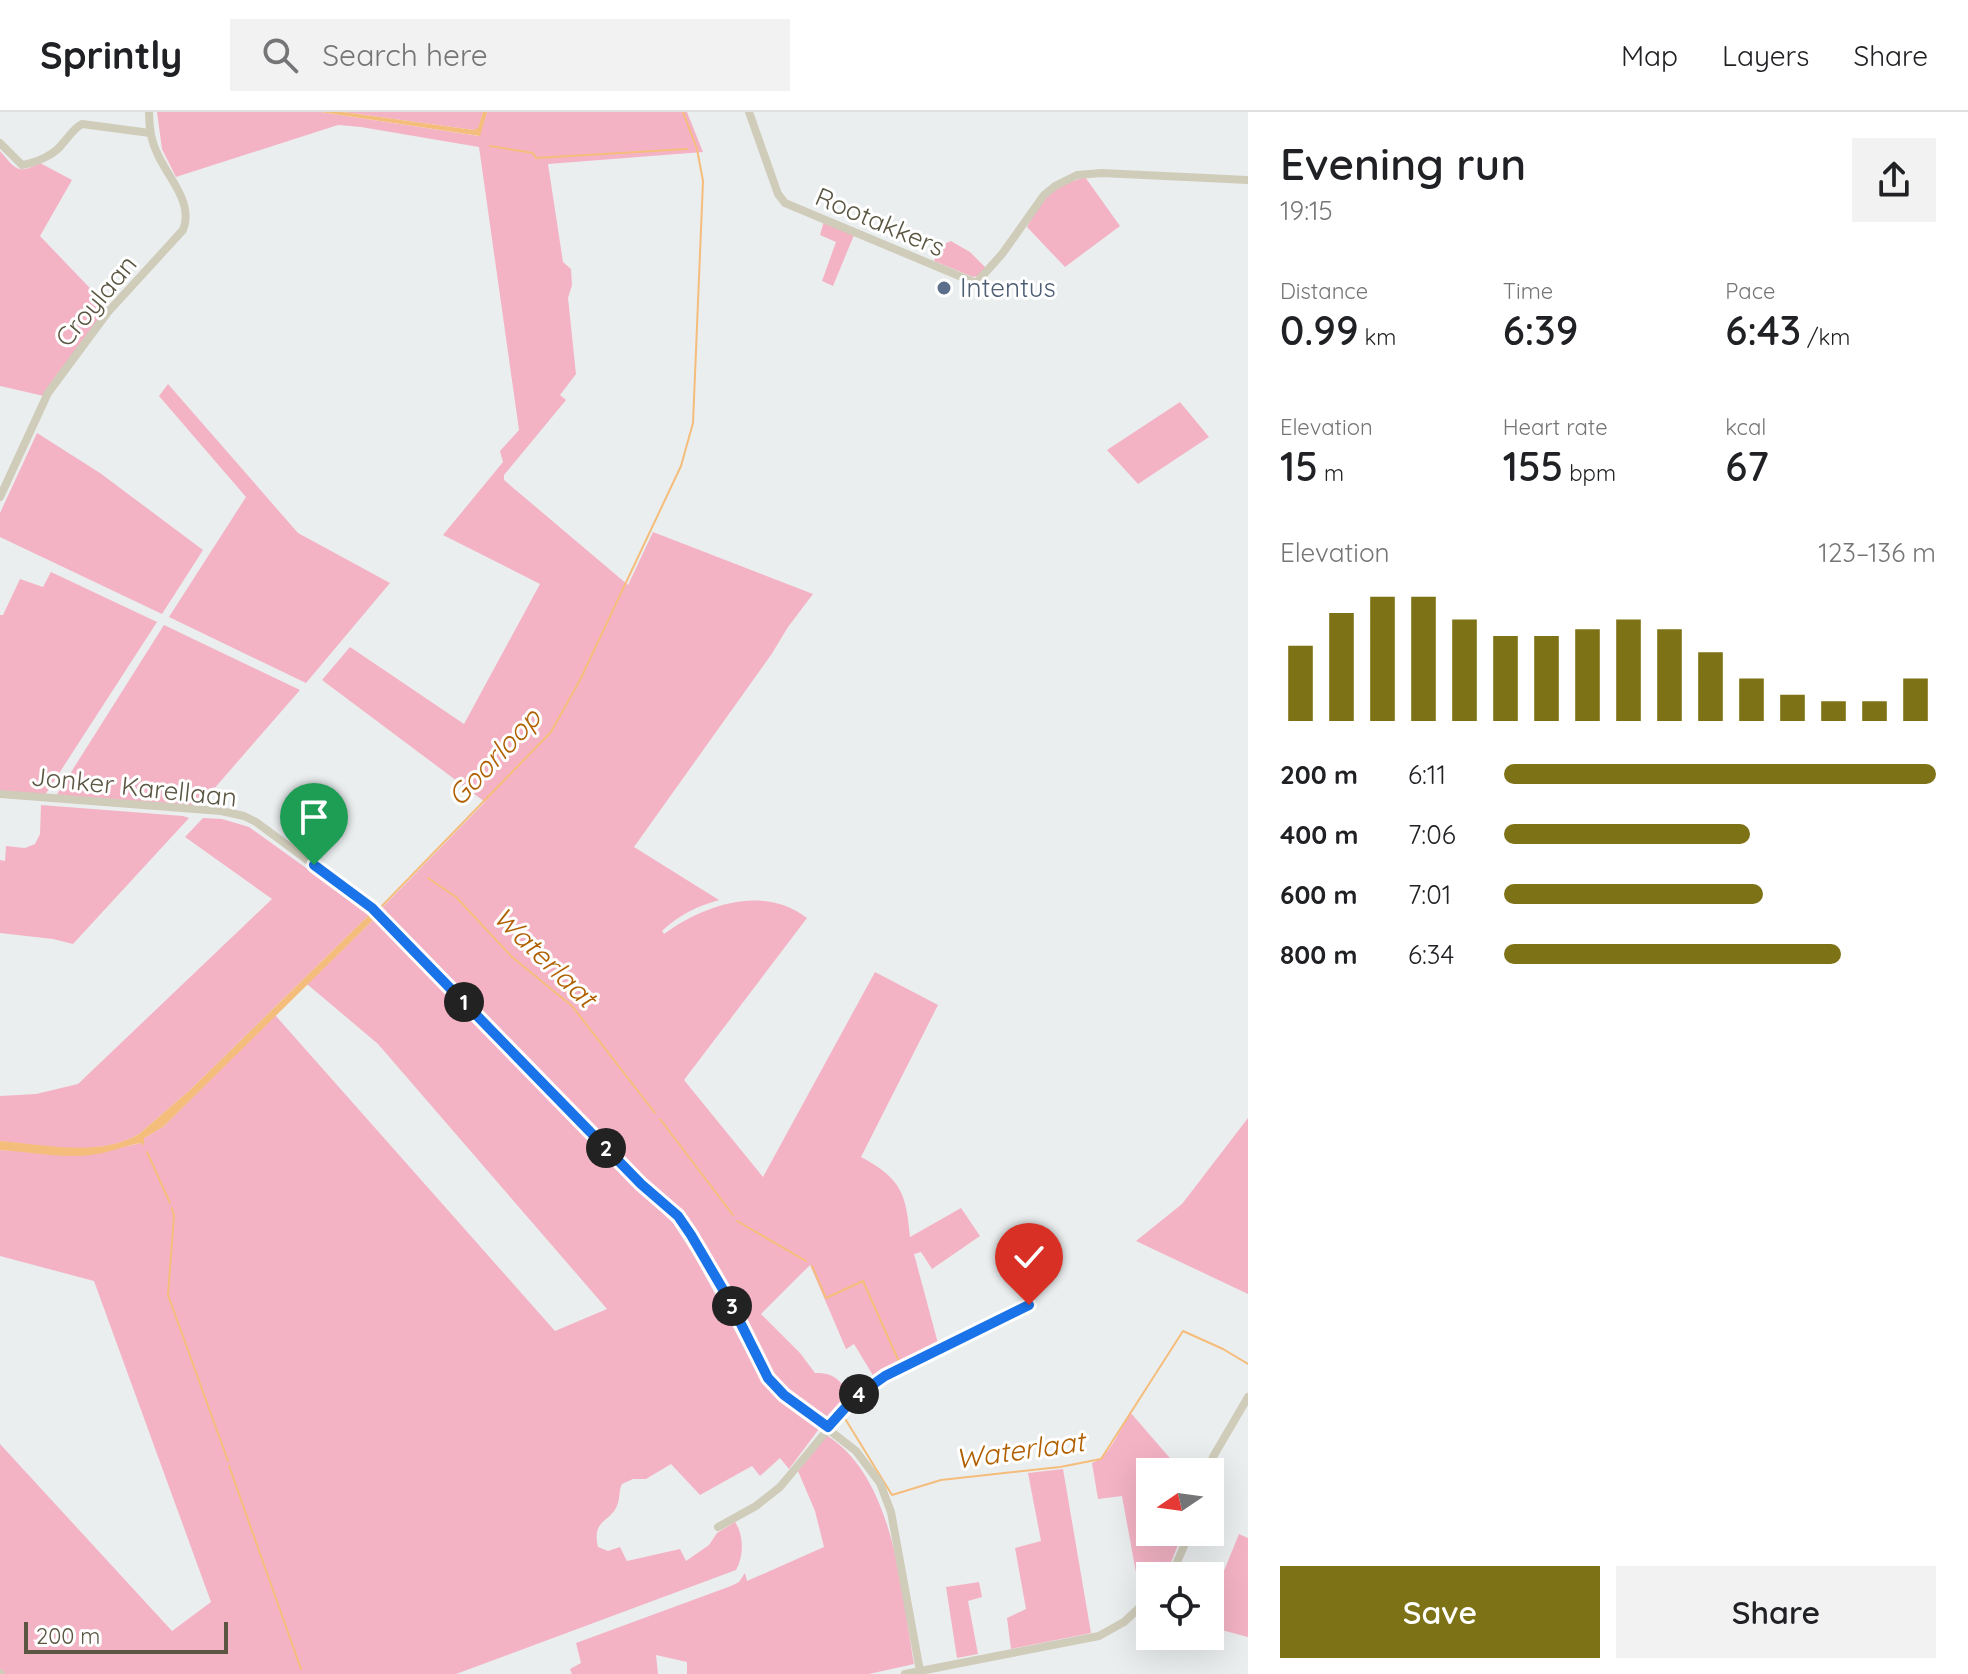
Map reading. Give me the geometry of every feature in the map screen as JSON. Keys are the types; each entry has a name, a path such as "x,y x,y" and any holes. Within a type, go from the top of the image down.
{"street":[{"name":"Croylaan","path":"0,497 48,393 108,312 183,230 187,220 186,207 157,154 150,133 149,112"},
{"name":"Rootakkers","path":"749,112 778,194 785,203 976,283 1002,254 1044,195 1077,175 1102,173 1248,180"},
{"path":"0,143 22,165 61,148 74,128 82,124 150,133"},
{"name":"Jonker Karellaan","path":"0,794 221,811 244,816 372,908 641,1184 678,1216 728,1298 768,1378 784,1395 828,1427 864,1460 885,1495 891,1512 920,1671"},
{"path":"718,1527 756,1506 780,1487 854,1398 885,1376 1029,1305"},
{"path":"1213,1458 1248,1397"},
{"path":"905,1674 1099,1636 1124,1622 1136,1611"}],"shaded area":[{"path":"157,112 320,112 479,136 487,112 687,112 703,152 548,164 563,262 571,269 572,285 568,298 576,374 560,395 566,400 504,475 504,480 628,585 653,532 813,594 634,847 719,900 682,916 662,931 664,934 697,914 734,902 772,902 807,918 684,1080 763,1177 875,972 938,1005 861,1157 885,1173 899,1189 904,1199 910,1237 961,1208 980,1236 932,1269 921,1252 914,1254 939,1347 874,1377 854,1344 846,1349 810,1265 761,1314 800,1353 815,1373 836,1378 850,1396 827,1421 774,1379 698,1242 380,910 485,802 322,680 350,647 464,724 540,584 443,535 503,462 500,451 519,430 479,147 338,125 176,177 162,149"},
{"path":"320,112 343,112 474,130 478,128 483,112 487,112 480,136"},
{"path":"343,112 483,112 478,129 474,130"},
{"path":"0,151 17,168 26,169 40,163 72,180 40,236 108,307 44,396 0,386"},
{"path":"1085,177 1120,226 1065,267 1027,227 1050,194"},
{"path":"824,221 854,235 833,286 822,281 836,242 820,235"},
{"path":"951,241 970,252 987,269 973,277 934,261 940,246"},
{"path":"168,384 298,533 390,583 306,683 169,617 246,497 159,396"},
{"path":"1180,402 1209,437 1138,484 1107,450"},
{"path":"37,433 100,473 203,550 162,614 0,537 0,513"},
{"path":"51,572 157,622 45,795 0,791 0,615 3,615 20,579 43,587"},
{"path":"164,625 300,690 199,806 56,796"},
{"path":"41,805 189,818 73,944 0,933 0,860 5,861 6,846 25,848 35,844 40,834"},
{"path":"203,818 222,819 249,827 370,914 190,1090 139,1134 106,1146 89,1148 0,1141 0,1096 36,1094 78,1084 272,899 185,837"},
{"path":"370,914 375,918 163,1127 144,1138 144,1146 141,1143 80,1156 0,1150 0,1141 89,1148 106,1146 139,1134 190,1090"},
{"path":"375,918 607,1160 673,1223 695,1257 760,1377 776,1395 819,1429 789,1469 780,1458 760,1476 752,1466 700,1495 671,1464 646,1479 633,1479 622,1484 615,1509 597,1531 598,1547 608,1551 620,1547 627,1561 680,1549 686,1561 709,1545 717,1533 735,1522 742,1546 736,1570 456,1674 0,1674 0,1444 172,1631 211,1602 94,1281 0,1256 0,1150 86,1155 141,1143 163,1127 275,1015 555,1331 607,1309 378,1044 307,984"},
{"path":"1248,1118 1248,1294 1136,1241 1182,1204"},
{"path":"1130,1412 1170,1458 1136,1458 1136,1546 1177,1546 1171,1562 1136,1562 1136,1573 1122,1496 1098,1499 1092,1463 1104,1455"},
{"path":"826,1435 849,1454 867,1479 881,1507 899,1571 914,1664 869,1674 687,1674 687,1662 656,1655 658,1674 572,1674 570,1669 581,1663 576,1643 731,1586 739,1582 745,1573 747,1581 824,1547 815,1511 798,1471"},
{"path":"1063,1469 1091,1633 1011,1649 1007,1618 1026,1609 1015,1548 1041,1541 1028,1473"},
{"path":"1239,1534 1248,1538 1248,1637 1224,1631 1224,1571"},
{"path":"979,1582 982,1597 968,1601 978,1654 957,1658 946,1587"}],"waterway":[{"name":"Goorloop","path":"379,909 551,732 580,680 681,466 693,423 703,181 697,149 683,112"},
{"path":"490,146 533,153 536,158 687,149"},
{"name":"Waterlaat","path":"428,878 456,897 512,957 572,1006 655,1113"},
{"name":"Waterlaat","path":"660,1119 733,1215"},
{"path":"147,1152 170,1203"},
{"path":"172,1208 168,1295 228,1461"},
{"name":"Waterlaat","path":"737,1221 806,1261"},
{"name":"Waterlaat","path":"812,1266 826,1298 863,1281 900,1364"},
{"name":"Waterlaat","path":"844,1417 892,1495 941,1480 1060,1467 1101,1459 1183,1331 1248,1364"},
{"name":"Waterlaat","path":"881,1384 903,1372"},
{"path":"229,1466 301,1669"}],"place":[{"name":"Intentus","path":"944,288"}],"route":[{"path":"314,865 372,908 641,1184 678,1216 728,1298 768,1378 784,1395 828,1427 854,1398 885,1376 1029,1305"}]}
